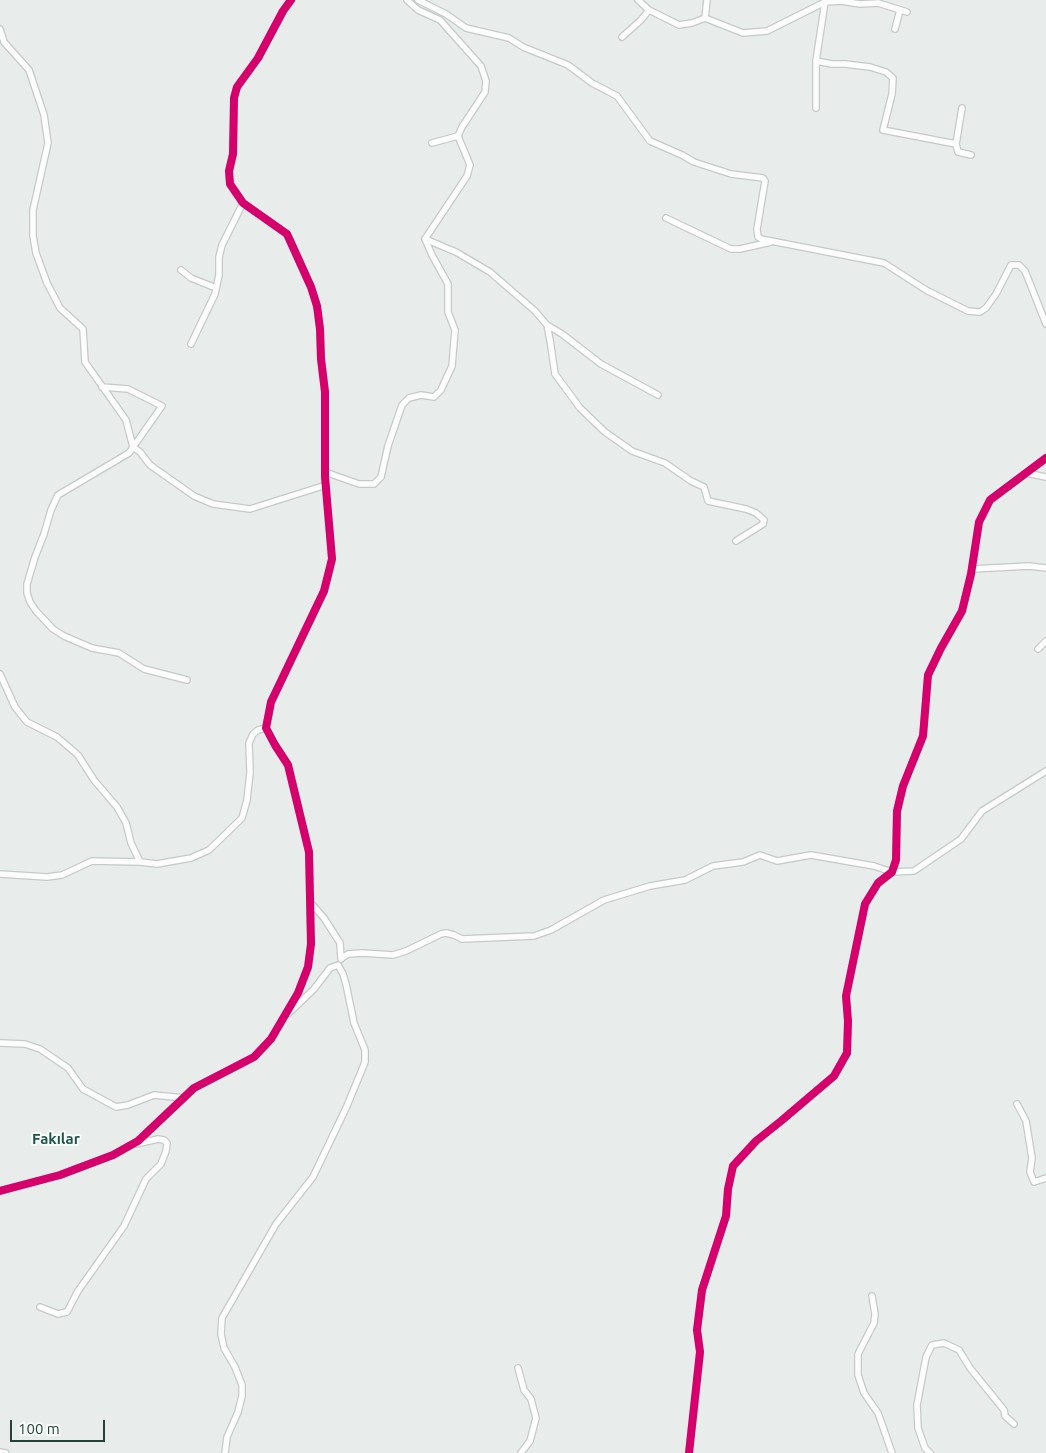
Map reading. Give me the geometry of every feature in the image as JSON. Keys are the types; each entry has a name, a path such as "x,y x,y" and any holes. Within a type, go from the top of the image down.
{"street":[{"path":"0,1191 60,1175 113,1155 138,1141 194,1088 254,1057 271,1039 298,993 308,967 311,944 309,852 288,765 266,728 271,702 324,591 332,559 325,472 325,392 320,329 317,306 311,287 287,234 243,203 230,184 233,154 234,98 237,87 258,58 283,11 291,0"},
{"path":"407,0 418,10 440,20 481,66 486,81 485,92 458,136 470,166 467,176 425,238"},
{"path":"418,0 446,14 466,28 509,38 568,65 592,83 618,96 650,141 677,152 694,162 731,174 763,178 765,181 757,229 758,237 774,242 884,262 933,294 955,305 980,312 986,308 996,294 1011,265 1019,265 1025,271 1046,324"},
{"path":"638,0 649,10 679,25 705,18 744,33 767,31 825,2 841,1 860,4 879,1 907,12"},
{"path":"705,18 707,0"},
{"path":"816,108 816,61 825,2"},
{"path":"622,37 642,20 649,10"},
{"path":"895,29 900,10"},
{"path":"0,30 4,42 30,70 44,115 48,143 33,210 33,236 36,253 60,308 83,329 85,362 126,420 133,447 140,452 150,465 194,496 213,504 250,509 326,485"},
{"path":"816,61 870,67 886,72 893,78 892,94 883,130 956,144"},
{"path":"962,108 956,144 958,152 971,156"},
{"path":"432,144 458,136"},
{"path":"191,344 216,288 222,245 243,203"},
{"path":"666,218 731,249 774,242"},
{"path":"325,472 359,484 374,484 381,477 388,446 402,405 409,398 421,395 434,397 440,390 452,366 455,330 448,312 448,284 425,238"},
{"path":"425,238 456,252 490,272 535,311 547,325 601,364 658,395"},
{"path":"181,270 191,278 216,288"},
{"path":"547,325 555,374 580,408 605,432 632,451 665,463 691,481 704,487 708,502 746,509 756,513 764,520 763,524 736,541"},
{"path":"102,387 128,389 162,406 129,453 58,495 35,557 27,584 27,593 36,611 53,629 64,636 92,648 119,653 144,669 187,680"},
{"path":"689,1453 700,1352 697,1330 702,1290 726,1216 728,1189 733,1166 756,1141 834,1076 847,1053 848,1021 846,996 865,904 878,883 892,872 896,860 897,811 903,786 923,736 928,675 962,610 972,569 979,522 990,500 1046,458"},
{"path":"1026,473 1046,477"},
{"path":"972,569 1029,566 1046,568"},
{"path":"1038,649 1046,641"},
{"path":"0,674 15,707 27,722 57,737 78,755 94,780 117,807 126,823 130,843 140,862"},
{"path":"0,874 62,875 92,861 157,864 191,858 209,850 242,818 250,773 249,743 253,734 258,730 266,728"},
{"path":"283,1018 314,989 330,968 338,965 342,958 348,954 394,955 446,933 462,939 534,936 551,930 604,900 650,886 685,880 713,866 743,862 760,855 777,861 811,855 874,866 892,872 914,871 961,839 982,811 1046,771"},
{"path":"310,902 324,918 340,943 342,958"},
{"path":"225,1453 227,1437 240,1404 242,1385 235,1367 224,1348 221,1334 222,1318 276,1224 313,1177 365,1062 365,1050 354,1023 346,984 338,965"},
{"path":"0,1043 25,1044 40,1048 68,1068 83,1089 116,1107 154,1095 184,1098"},
{"path":"1017,1104 1026,1121 1032,1158 1030,1172 1034,1182 1046,1178"},
{"path":"40,1307 58,1314 67,1312 78,1291 124,1226 146,1179 161,1164 167,1143 164,1140 158,1140 130,1146"},
{"path":"872,1296 875,1314 874,1323 858,1354 858,1375 864,1393 878,1412 892,1453"},
{"path":"930,1453 925,1448 918,1428 917,1405 926,1357 932,1344 944,1342 959,1350 970,1368 1004,1410 1005,1416 1014,1424"},
{"path":"518,1368 524,1390 531,1399 536,1418 530,1441 521,1453"},
{"path":"0,1452 6,1453"}],"cycle path":[{"path":"0,1191 60,1175 113,1155 138,1141 194,1088 254,1057 271,1039 298,993 308,967 311,944 309,852 288,765 266,728 271,702 324,591 332,559 325,477 325,392 320,329 317,306 311,287 287,234 243,203 230,184 229,171 233,154 234,98 237,87 258,58 283,11 291,0"},
{"path":"689,1453 700,1352 697,1330 702,1290 726,1216 728,1189 733,1166 756,1141 834,1076 847,1053 848,1021 846,996 865,904 878,883 892,872 896,860 897,811 903,786 923,736 928,675 962,611 971,574 979,522 990,500 1046,458"}],"district":[{"name":"Fakılar","path":"56,1139"}]}
